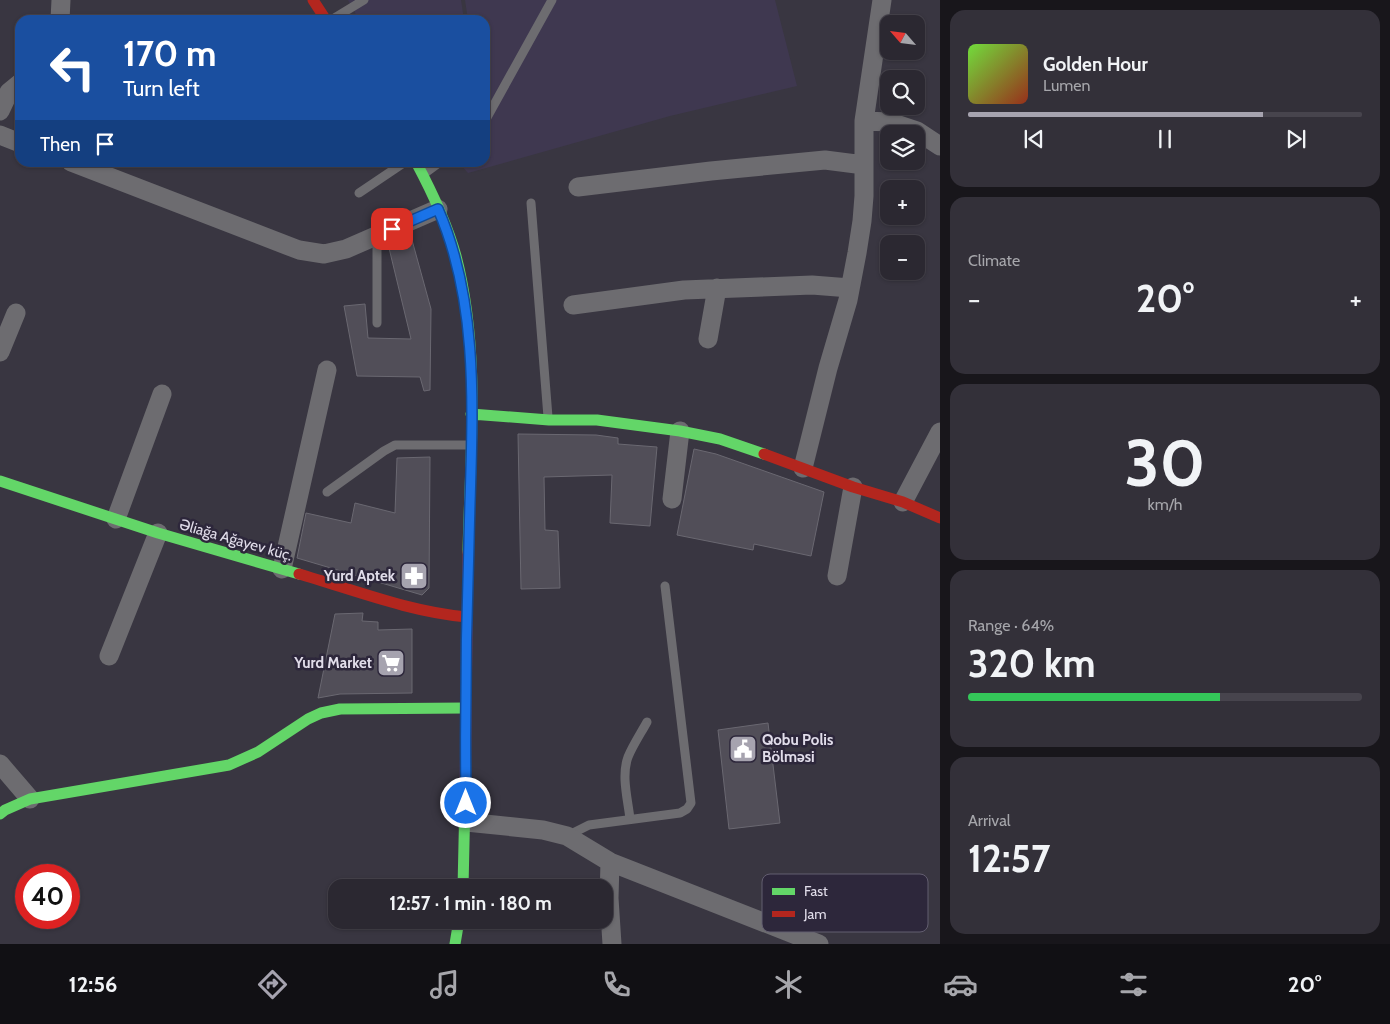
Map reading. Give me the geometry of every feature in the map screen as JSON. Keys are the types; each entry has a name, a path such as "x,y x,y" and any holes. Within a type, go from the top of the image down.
{"street":[{"path":"60,15 61,0"},
{"path":"313,0 323,15"},
{"path":"803,468 850,288 862,221 864,121 882,0"},
{"path":"0,111 9,92 15,87"},
{"path":"864,121 890,122 916,131 940,146"},
{"path":"0,135 15,141"},
{"path":"578,188 711,171 825,160 864,165"},
{"path":"84,167 299,250 324,254 346,250 438,209"},
{"path":"419,167 447,228 460,279 470,359 471,445 465,708 466,822 463,879"},
{"path":"573,306 684,290 812,285 850,288"},
{"path":"708,339 717,288"},
{"path":"0,352 16,313"},
{"path":"282,569 327,370"},
{"path":"116,519 162,394"},
{"path":"471,414 549,420 596,420 720,439 853,487 903,502 940,518"},
{"path":"672,499 680,432"},
{"path":"903,502 940,432"},
{"name":"Əliağa Ağayev küç.","path":"0,481 158,533 418,609 444,615 467,617"},
{"path":"837,576 853,487"},
{"path":"109,656 158,533"},
{"path":"0,814 5,810 30,800 229,765 258,752 308,719 321,713 340,710 465,708"},
{"path":"0,764 30,800"},
{"path":"466,822 543,830 566,836 610,862 762,922"},
{"path":"610,862 609,898 612,944"},
{"path":"455,944 458,929"},
{"path":"788,932 819,944"}],"lane":[{"path":"339,15 364,0"},
{"path":"490,112 552,0"},
{"path":"359,193 398,167"},
{"path":"423,175 433,167"},
{"path":"531,203 549,420"},
{"path":"377,236 377,323"},
{"path":"327,492 384,451 395,446 471,445"},
{"path":"566,836 589,825 680,813 688,810 691,803 665,586"},
{"path":"630,819 625,779 626,768 628,758 647,722"}],"shaded area":[{"path":"348,0 461,0 463,15 356,15"},
{"path":"465,0 775,0 797,86 670,116 490,167 490,15 467,15"},
{"path":"463,167 489,167 468,173"}],"building":[{"path":"412,240 431,309 430,390 424,391 420,377 357,376 344,306 365,304 368,338 411,339 389,248"},
{"path":"518,434 596,435 618,438 618,444 657,447 650,526 610,523 612,475 544,477 545,530 558,531 560,588 521,589"},
{"path":"694,449 716,454 824,492 811,556 754,544 753,550 677,535"},
{"path":"430,457 429,588 422,595 297,558 306,513 351,523 355,503 395,513 397,458"},
{"path":"363,613 362,621 378,622 378,630 412,629 412,693 340,694 318,698 335,614"},
{"path":"768,723 780,823 729,829 718,730"}],"traffic: fast":[{"path":"419,167 439,208 456,256 464,292 469,329 472,441 468,552"},
{"path":"471,414 549,420 597,420 680,431 720,439 764,454"},
{"path":"0,481 158,533 299,574"},
{"path":"0,814 30,799 229,765 258,752 308,719 321,713 340,709 465,708"},
{"path":"463,879 465,798"},
{"path":"455,944 458,929"}],"traffic: jam":[{"path":"313,0 323,15"},
{"path":"764,454 853,487 903,502 940,518"},
{"path":"465,798 468,552"},
{"path":"299,574 403,605 467,617"}],"place":[{"name":"Yurd Aptek","path":"414,576"},
{"name":"Yurd Market","path":"391,663"},
{"name":"Qobu Polis Bölməsi","path":"743,749"}],"route":[{"path":"392,229 438,209 447,228 456,257 467,326 471,414 465,708 466,803"}]}
